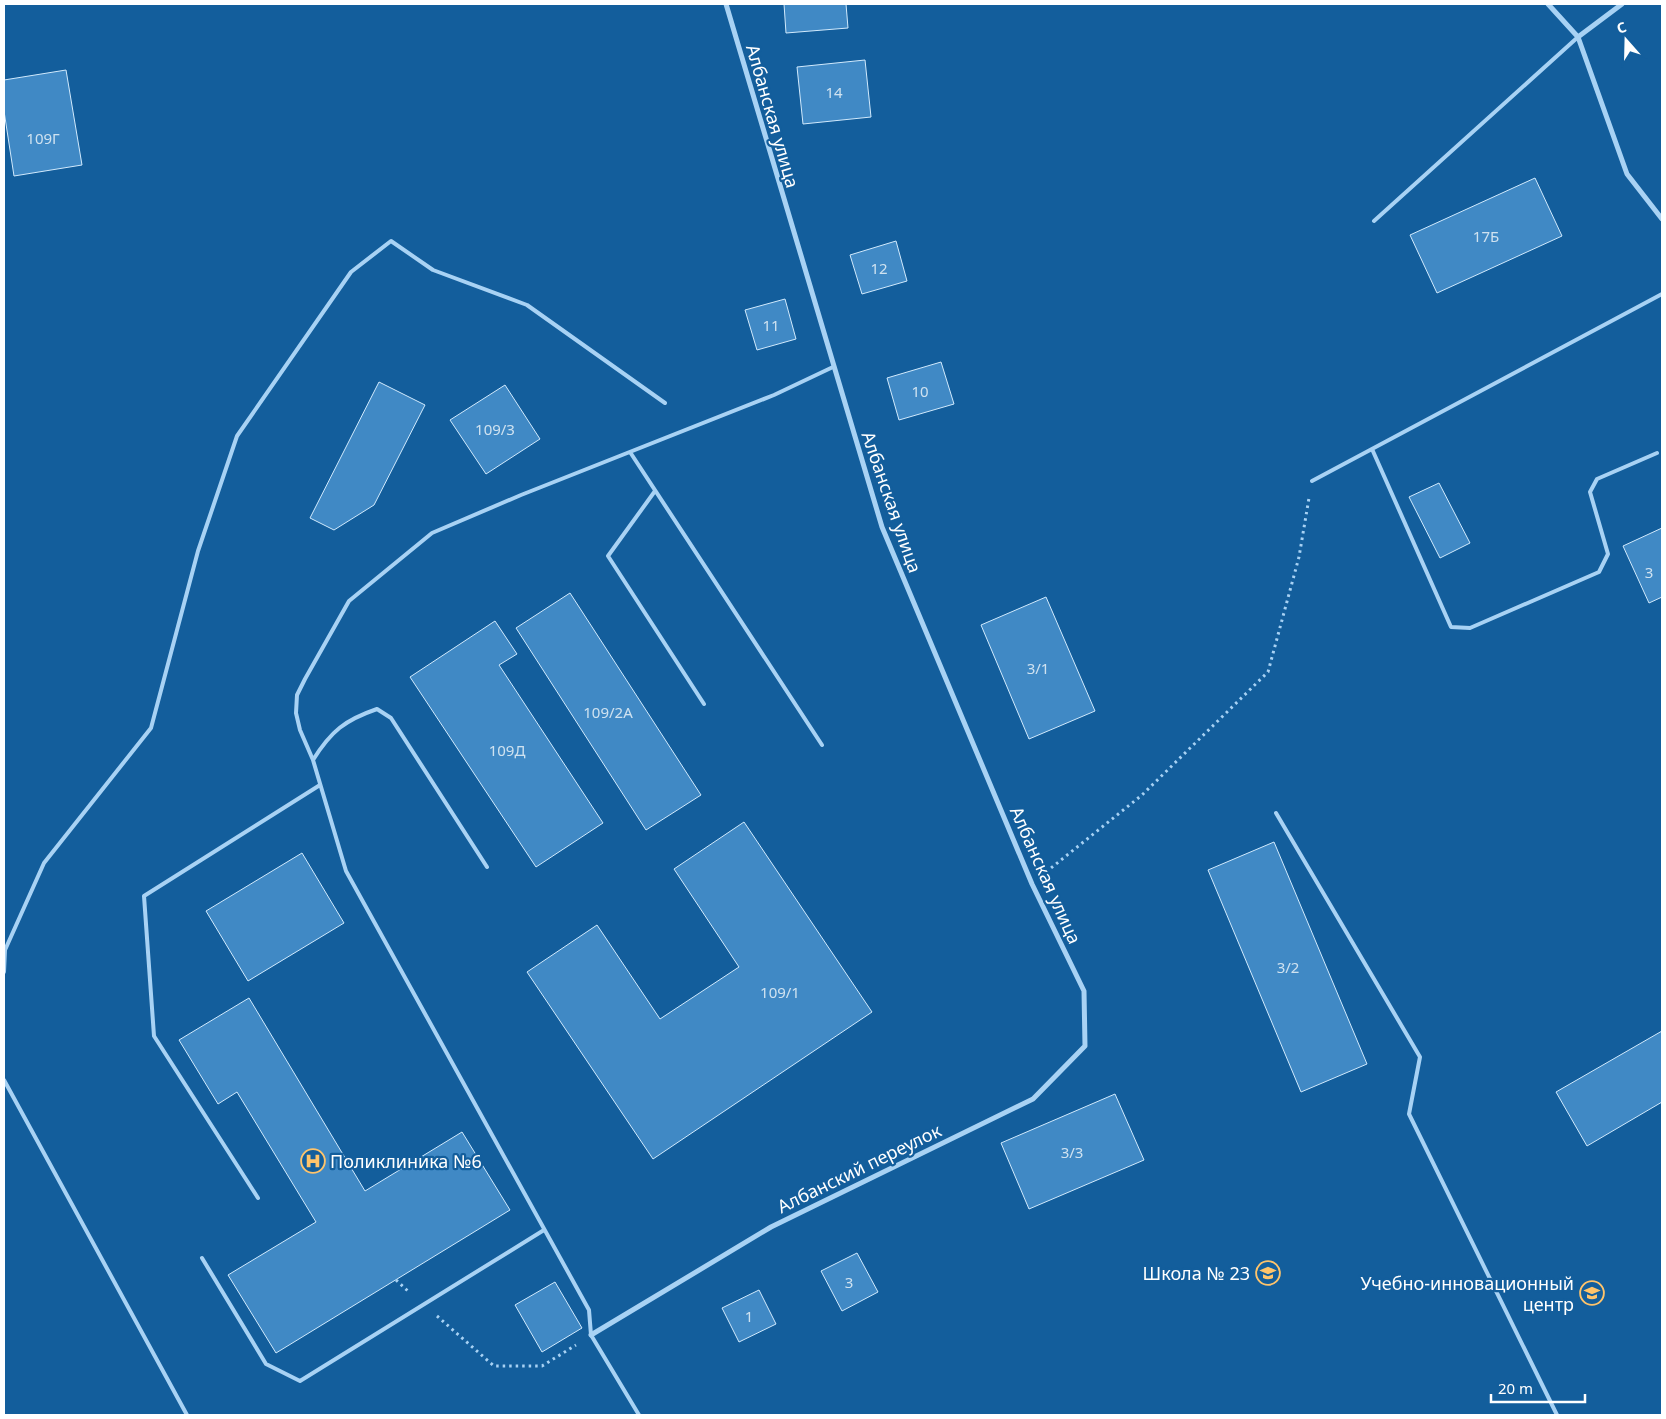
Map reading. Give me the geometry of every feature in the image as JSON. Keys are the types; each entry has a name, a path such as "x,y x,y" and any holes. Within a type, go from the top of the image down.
{"street":[{"name":"Албанская улица","path":"726,4 882,527 1032,884 1084,991"},
{"path":"1548,4 1578,38 1627,174 1662,219"},
{"path":"1578,38 1622,4"},
{"name":"Албанский переулок","path":"591,1336 771,1227 1033,1099 1085,1046 1084,991"}],"lane":[{"path":"1374,221 1578,38"},
{"path":"4,972 5,950 44,863 151,728 198,551 237,436 351,272 391,241 433,270 527,305 665,402"},
{"path":"1312,481 1662,294"},
{"path":"639,1415 591,1336 589,1310 346,871 313,760 300,730 296,713 297,695 348,601 432,533 774,394 833,367"},
{"path":"1372,449 1451,627 1470,628 1599,572 1608,554 1590,492 1597,479 1657,453"},
{"path":"630,452 822,745"},
{"path":"655,491 608,556 704,704"},
{"path":"313,760 327,738 352,717 377,709 391,718 487,867"},
{"path":"258,1198 154,1036 144,896 320,785"},
{"path":"1276,813 1420,1057 1409,1114 1557,1415"},
{"path":"4,1080 187,1415"},
{"path":"202,1258 266,1364 300,1381 544,1230"}],"path":[{"path":"1032,884 1142,795 1268,672 1299,556 1312,481"},
{"path":"396,1280 494,1366 542,1366 591,1336"}],"building":[{"path":"784,4 846,4 848,28 786,33"},
{"path":"865,60 871,117 803,124 797,67"},
{"path":"66,70 82,165 14,176 4,111 4,80"},
{"path":"1535,178 1562,236 1437,293 1410,235"},
{"path":"896,241 907,281 862,294 850,255"},
{"path":"785,299 796,339 757,350 745,310"},
{"path":"941,362 954,404 899,420 887,378"},
{"path":"379,382 425,405 374,505 334,530 310,518"},
{"path":"505,385 540,439 486,474 450,420"},
{"path":"1439,483 1470,543 1440,558 1409,497"},
{"path":"1662,528 1662,597 1649,603 1623,546"},
{"path":"570,593 701,795 646,830 516,628"},
{"path":"1046,597 1095,711 1029,739 981,625"},
{"path":"495,621 517,654 499,665 603,823 536,867 410,677"},
{"path":"744,822 872,1012 653,1159 527,972 597,925 660,1019 739,967 674,869"},
{"path":"1274,842 1367,1064 1301,1092 1208,870"},
{"path":"302,853 344,923 248,981 206,911"},
{"name":"Поликлиника №6","path":"249,998 365,1191 462,1132 510,1210 276,1353 228,1275 316,1222 237,1092 218,1104 179,1040"},
{"path":"1662,1031 1662,1102 1587,1146 1556,1092"},
{"path":"1115,1094 1144,1160 1029,1209 1001,1143"},
{"path":"857,1253 878,1292 842,1311 821,1271"},
{"path":"555,1282 582,1328 542,1352 515,1305"},
{"path":"759,1290 776,1324 739,1342 722,1308"}],"place":[{"name":"Поликлиника №6","path":"313,1161"},
{"name":"Школа № 23","path":"1268,1273"},
{"name":"Учебно-инновационный центр","path":"1592,1293"}]}
